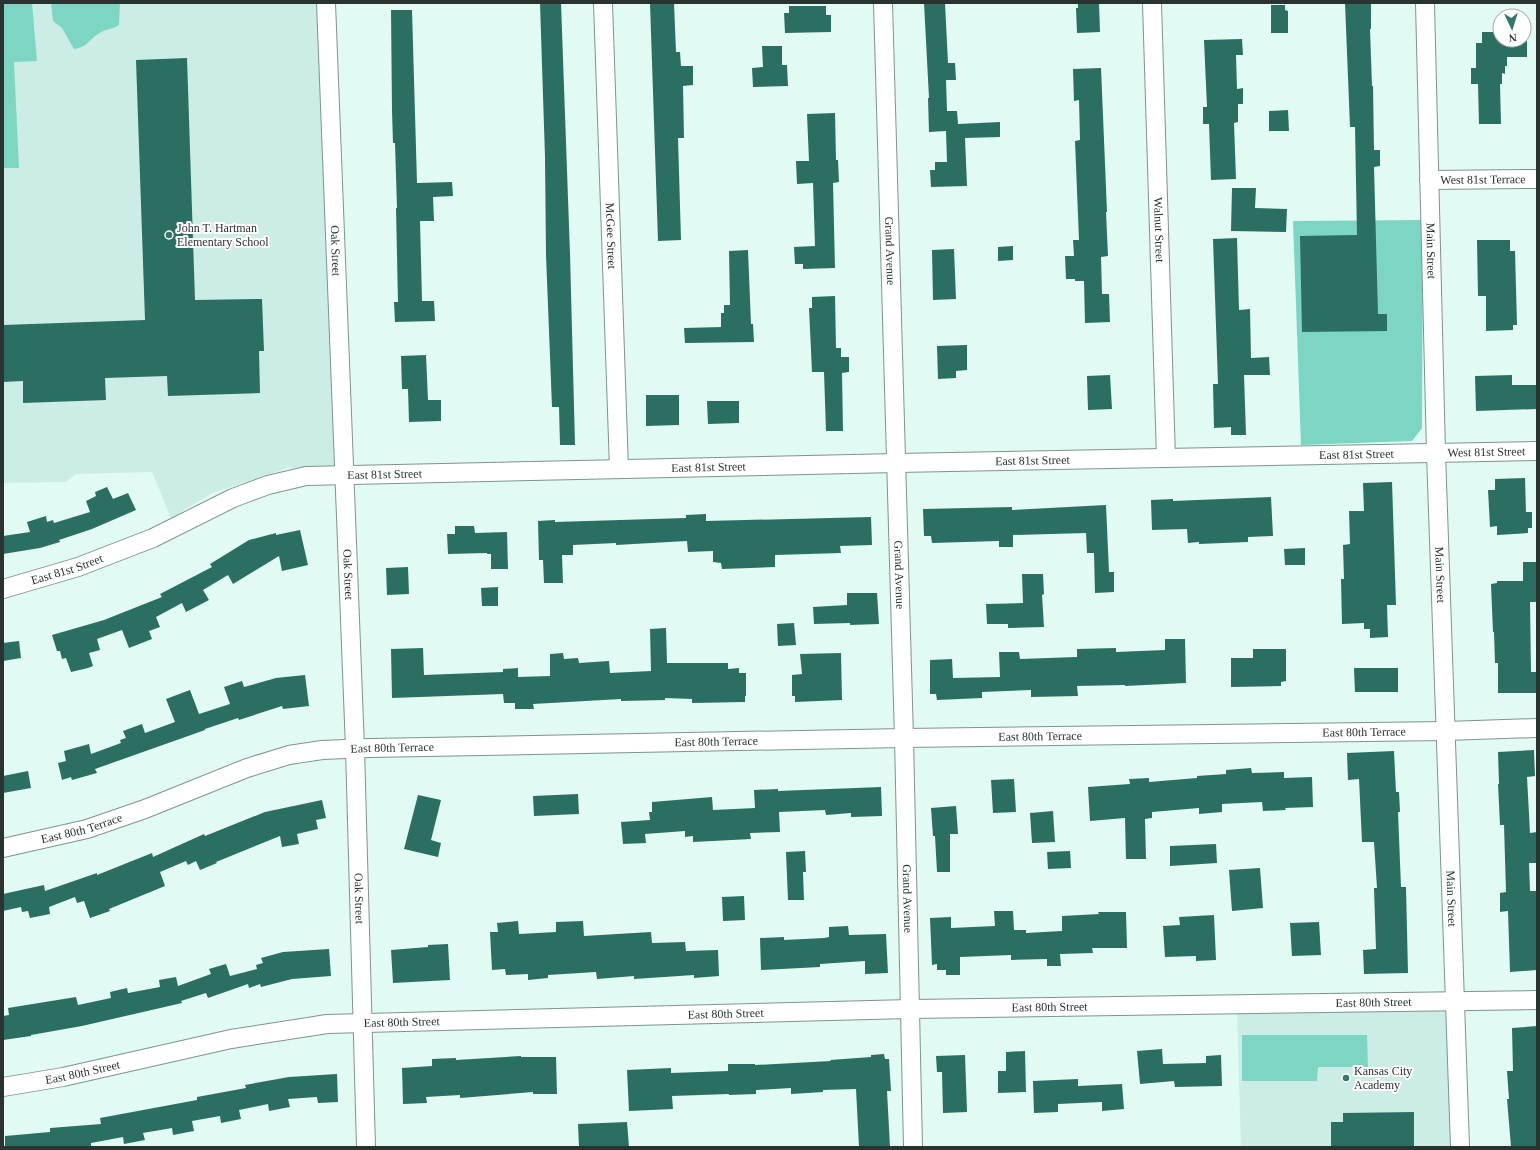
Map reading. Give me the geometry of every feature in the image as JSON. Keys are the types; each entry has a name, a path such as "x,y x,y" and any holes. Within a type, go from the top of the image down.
{"street":[{"name":"Oak Street","path":"326,3 355,748 366,1147"},
{"name":"McGee Street","path":"604,3 619,469"},
{"name":"Grand Avenue","path":"883,3 897,463 913,1147"},
{"name":"Walnut Street","path":"1152,3 1166,458"},
{"name":"Main Street","path":"1425,3 1436,452 1460,1147"},
{"name":"West 81st Terrace","path":"1429,180 1537,178"},
{"name":"West 81st Street","path":"1436,452 1537,451"},
{"name":"East 81st Street","path":"3,589 78,567 153,538 233,498 268,485 306,476 1436,452"},
{"name":"East 80th Terrace","path":"3,848 87,829 145,809 247,768 289,755 322,750 355,748 904,738 1446,731 1537,728"},
{"name":"East 80th Street","path":"3,1086 63,1077 238,1038 312,1026 362,1022 910,1009 1537,1000"}],"shaded area":[{"name":"John T. Hartman Elementary School","path":"3,3 326,3 344,467 288,468 212,493 171,518 152,472 76,474 66,482 3,483"},
{"name":"Kansas City Academy","path":"1449,1007 1455,1147 1241,1147 1237,1009"}],"green space":[{"path":"3,3 32,3 37,61 14,62 19,168 3,168"},
{"path":"51,3 120,3 119,25 100,32 82,47 74,49 62,28 53,21"},
{"path":"1423,220 1422,428 1412,441 1301,445 1293,221"},
{"path":"1242,1035 1367,1035 1368,1067 1318,1067 1317,1081 1242,1081"}],"building":[{"path":"540,3 561,3 575,445 560,445 559,407 552,407 546,255 545,157"},
{"path":"650,3 674,3 676,52 680,52 681,66 693,66 693,85 683,86 684,138 678,138 681,240 658,241"},
{"path":"924,3 945,3 948,63 955,63 956,80 946,80 947,111 957,111 958,124 1000,122 1000,137 965,138 967,186 931,187 930,170 935,170 935,162 947,162 946,131 929,132 929,98"},
{"path":"1078,3 1099,3 1100,32 1077,33 1076,8 1078,8"},
{"path":"1345,3 1371,3 1370,29 1374,150 1380,150 1380,166 1374,167 1378,314 1387,314 1387,331 1302,332 1300,236 1357,235 1355,127 1350,127"},
{"path":"1271,5 1285,5 1285,10 1288,11 1288,33 1271,33"},
{"path":"789,6 826,6 826,15 831,15 831,32 785,33 784,13 789,13"},
{"path":"391,10 412,10 417,183 452,182 453,196 433,197 434,221 420,221 422,301 434,301 435,321 395,322 394,302 398,302 397,208 395,143 393,143 392,111"},
{"path":"1482,32 1492,32 1492,48 1527,48 1527,57 1507,57 1505,74 1502,73 1502,84 1500,84 1501,124 1479,124 1478,84 1471,84 1471,68 1476,68 1476,43 1482,43"},
{"path":"1242,39 1243,55 1236,55 1237,89 1243,88 1243,104 1238,104 1238,122 1234,123 1236,179 1211,180 1209,124 1203,124 1203,107 1207,107 1204,40"},
{"path":"762,46 782,46 782,65 787,65 788,86 753,87 752,68 763,67"},
{"name":"John T. Hartman Elementary School","path":"187,58 195,300 262,299 264,351 259,351 260,393 168,396 167,376 105,378 106,400 23,403 23,381 3,382 3,325 145,320 136,60"},
{"path":"1101,68 1108,256 1101,257 1102,294 1109,294 1110,322 1085,323 1084,281 1066,279 1065,256 1074,256 1073,240 1079,240 1075,141 1080,140 1079,100 1074,101 1073,69"},
{"path":"1288,110 1289,131 1269,131 1269,111"},
{"path":"835,113 836,160 838,160 839,182 833,183 835,268 803,269 803,264 795,264 794,247 815,246 813,183 797,184 796,161 809,161 807,114"},
{"path":"1232,188 1256,188 1255,208 1287,209 1286,232 1231,231"},
{"path":"1237,238 1239,310 1250,309 1251,358 1269,357 1270,375 1244,375 1246,435 1231,435 1231,427 1214,428 1213,384 1218,384 1213,239"},
{"path":"1477,240 1510,240 1510,251 1515,251 1517,325 1513,325 1513,330 1486,331 1486,296 1478,296"},
{"path":"1013,246 1013,260 998,261 998,247"},
{"path":"954,249 956,299 933,300 932,250"},
{"path":"748,250 751,324 753,324 754,342 685,343 684,328 721,327 721,313 724,313 724,305 730,305 729,251"},
{"path":"835,296 836,348 841,348 841,357 849,357 849,372 842,373 843,431 826,431 824,372 812,372 809,308 812,308 812,297"},
{"path":"967,345 967,370 956,371 956,378 938,379 937,346"},
{"path":"426,355 428,400 441,400 441,421 409,422 408,389 402,389 401,356"},
{"path":"1110,375 1112,409 1088,410 1087,376"},
{"path":"1512,375 1512,385 1537,385 1537,409 1476,411 1475,376"},
{"path":"646,395 679,395 679,425 646,426"},
{"path":"707,401 739,401 739,423 708,424"},
{"path":"1525,478 1526,512 1532,512 1532,528 1528,528 1528,533 1497,535 1497,526 1490,527 1488,490 1495,490 1495,479"},
{"path":"1392,482 1396,605 1387,605 1388,637 1370,638 1370,629 1364,629 1364,623 1342,624 1341,579 1344,579 1343,545 1350,544 1349,511 1364,511 1363,483"},
{"path":"107,487 113,499 128,493 136,510 92,529 59,540 60,542 40,548 3,554 3,536 30,532 27,522 46,516 47,522 53,520 54,523 90,512 86,501 96,496 95,492"},
{"path":"1271,497 1273,536 1248,537 1248,542 1199,544 1199,542 1188,543 1187,529 1152,530 1151,500 1173,499 1173,501"},
{"path":"1106,505 1109,572 1114,572 1114,592 1095,593 1094,553 1087,553 1086,533 1013,535 1013,547 999,547 999,541 932,543 931,536 924,536 923,509 1012,507 1012,510"},
{"path":"706,514 706,521 871,517 872,545 840,546 841,553 775,555 775,567 722,569 721,563 713,562 713,551 688,552 687,541 616,545 616,543 573,545 573,555 562,555 563,583 544,583 543,560 539,560 538,521 555,520 555,522 686,518 686,515"},
{"path":"455,526 474,526 475,533 507,532 508,569 491,569 491,554 487,553 448,554 447,534 455,534"},
{"path":"300,530 308,565 282,571 279,556 233,584 228,575 203,590 209,600 186,612 182,603 156,617 160,627 149,631 152,639 129,648 122,630 97,639 100,650 89,653 93,666 88,668 71,672 66,658 62,659 60,651 57,651 52,635 104,620 162,597 160,594 212,567 210,564 249,540 276,533 276,535"},
{"path":"1305,548 1305,565 1285,565 1284,549"},
{"path":"1523,562 1537,562 1536,602 1530,602 1531,672 1536,672 1537,693 1498,693 1498,663 1495,663 1491,584 1497,583 1497,581 1523,581"},
{"path":"408,567 409,594 387,595 386,568"},
{"path":"1022,574 1043,574 1044,594 1042,595 1044,627 1008,628 1008,624 987,624 986,604 1023,603"},
{"path":"498,587 498,606 482,606 481,588"},
{"path":"847,593 877,593 879,624 814,624 813,607 847,605"},
{"path":"794,623 796,645 778,646 777,624"},
{"path":"666,628 667,663 728,663 728,669 739,668 739,673 746,673 745,702 692,703 692,699 665,698 665,700 621,701 621,699 533,704 534,709 515,709 515,703 504,703 503,694 392,698 391,649 423,648 424,675 503,672 503,669 518,668 518,677 550,676 550,654 563,653 564,659 578,658 579,663 609,661 610,673 651,671 650,629"},
{"path":"1165,639 1185,639 1186,683 1125,686 1077,686 1078,696 1031,697 1031,690 982,692 982,698 937,700 936,694 930,694 930,660 952,659 953,678 1000,677 999,652 1019,652 1020,659 1077,657 1077,649 1116,648 1116,652 1165,650"},
{"path":"19,641 21,658 3,661 3,643"},
{"path":"1253,649 1286,649 1286,681 1281,682 1281,686 1231,687 1231,658 1253,658"},
{"path":"841,653 842,700 795,702 795,696 792,696 792,675 802,674 800,654"},
{"path":"1354,668 1398,668 1398,692 1355,692"},
{"path":"305,675 309,706 283,709 282,706 239,720 238,718 95,769 97,773 72,780 71,777 62,780 58,763 66,761 64,751 89,744 91,754 121,743 120,740 126,738 123,731 142,724 145,733 175,722 166,699 190,690 199,714 230,704 224,687 242,681 244,687 276,678"},
{"path":"1534,750 1535,776 1527,777 1530,833 1537,832 1537,863 1529,863 1530,891 1537,891 1537,970 1510,972 1508,911 1500,912 1500,893 1506,892 1504,825 1500,825 1498,752"},
{"path":"1394,751 1396,792 1399,792 1400,812 1398,812 1401,887 1406,887 1408,973 1364,974 1363,950 1376,949 1374,888 1377,888 1374,842 1362,842 1359,779 1348,780 1347,753"},
{"path":"1251,768 1252,773 1284,772 1284,778 1312,777 1313,807 1285,808 1286,810 1263,811 1262,802 1222,804 1222,812 1199,814 1199,808 1152,812 1152,818 1145,819 1146,859 1126,859 1125,818 1090,821 1088,787 1130,784 1129,779 1149,778 1149,782 1197,778 1197,776 1226,774 1226,770"},
{"path":"28,771 31,788 3,793 3,776"},
{"path":"1014,779 1016,812 993,813 991,780"},
{"path":"881,787 882,816 851,817 851,813 826,815 825,810 779,812 780,832 750,833 751,839 693,842 693,836 685,837 685,831 645,834 646,843 623,844 621,822 650,820 649,812 652,812 652,802 712,797 713,810 755,808 754,790 778,789 778,791"},
{"path":"578,794 579,814 534,816 533,796"},
{"path":"418,795 441,800 431,840 441,843 438,857 404,849"},
{"path":"322,800 326,818 316,820 318,829 297,834 299,844 282,847 280,836 200,870 196,861 188,865 186,861 160,872 165,886 109,909 110,911 90,918 84,901 77,903 75,897 49,907 50,914 30,918 28,911 22,912 21,907 3,911 3,894 44,885 45,891 97,873 97,875 152,853 153,857 204,834 205,836 265,812"},
{"path":"956,806 958,834 950,834 950,872 937,872 935,836 933,836 931,808"},
{"path":"1053,811 1055,842 1032,843 1030,813"},
{"path":"1216,844 1217,863 1170,866 1170,846"},
{"path":"805,851 806,872 803,872 804,900 788,900 786,852"},
{"path":"1070,851 1071,868 1048,869 1047,852"},
{"path":"1260,868 1263,908 1232,911 1229,870"},
{"path":"744,896 745,920 723,921 722,897"},
{"path":"994,911 1013,911 1014,930 1026,930 1026,933 1062,931 1062,916 1099,914 1098,912 1126,912 1127,948 1092,948 1093,953 1060,954 1061,966 1047,966 1047,959 1011,960 1011,955 960,957 960,975 946,975 946,970 937,970 937,964 932,965 930,918 951,917 951,928 995,926"},
{"path":"1214,915 1216,960 1196,961 1196,956 1165,957 1163,926 1180,925 1179,917"},
{"path":"518,921 519,934 556,932 556,922 583,921 584,936 651,932 652,943 685,942 686,951 718,950 719,976 694,978 694,975 634,979 634,976 597,979 596,972 548,975 548,978 528,980 528,974 506,975 505,969 492,970 490,932 498,932 497,923"},
{"path":"1319,922 1321,955 1292,956 1290,923"},
{"path":"848,926 849,935 886,934 888,973 865,974 865,961 820,964 820,967 761,970 760,938 784,937 784,940 824,938 829,937 829,927"},
{"path":"448,944 450,980 393,983 391,950"},
{"path":"329,949 331,976 292,979 261,987 260,984 249,988 248,984 208,998 206,993 181,1001 182,1003 82,1026 3,1040 3,1016 9,1015 8,1008 76,997 78,1005 111,998 110,992 127,988 128,993 160,987 159,980 176,977 178,986 211,974 209,969 226,964 230,976 257,969 256,965 263,963 261,958 283,952"},
{"path":"1537,1026 1537,1147 1511,1147 1507,1099 1509,1099 1507,1071 1513,1071 1512,1028"},
{"path":"1162,1049 1163,1064 1206,1063 1206,1056 1221,1055 1222,1086 1175,1087 1174,1081 1140,1084 1137,1051"},
{"path":"1025,1051 1026,1092 998,1093 998,1071 1006,1071 1006,1052"},
{"path":"884,1054 885,1059 889,1059 891,1091 887,1091 890,1147 859,1147 856,1089 823,1090 823,1092 791,1094 791,1088 756,1090 756,1094 672,1096 673,1109 629,1111 627,1070 671,1068 671,1073 728,1071 728,1064 755,1065 831,1061 830,1060 871,1057 871,1055"},
{"path":"965,1055 967,1112 943,1113 942,1072 937,1072 936,1056"},
{"path":"521,1056 556,1057 557,1094 533,1094 533,1092 460,1098 460,1095 426,1097 427,1103 403,1104 402,1068 432,1066 432,1059 456,1058 456,1060"},
{"path":"337,1074 338,1102 318,1103 317,1097 288,1099 290,1107 269,1111 268,1104 239,1110 241,1119 221,1123 220,1116 192,1121 194,1131 173,1135 172,1128 143,1133 145,1140 124,1144 123,1137 91,1143 91,1147 5,1147 5,1136 50,1132 50,1128 101,1124 100,1118 197,1100 197,1097 246,1088 245,1085 289,1077"},
{"path":"1078,1079 1078,1086 1122,1084 1124,1109 1102,1111 1102,1102 1058,1104 1058,1112 1034,1113 1033,1081"},
{"name":"Kansas City Academy","path":"1414,1112 1414,1147 1331,1147 1331,1122 1343,1122 1343,1113"},
{"path":"627,1122 629,1147 579,1147 578,1124"}],"place":[{"name":"John T. Hartman Elementary School","path":"169,235"},
{"name":"Kansas City Academy","path":"1346,1078"}]}
